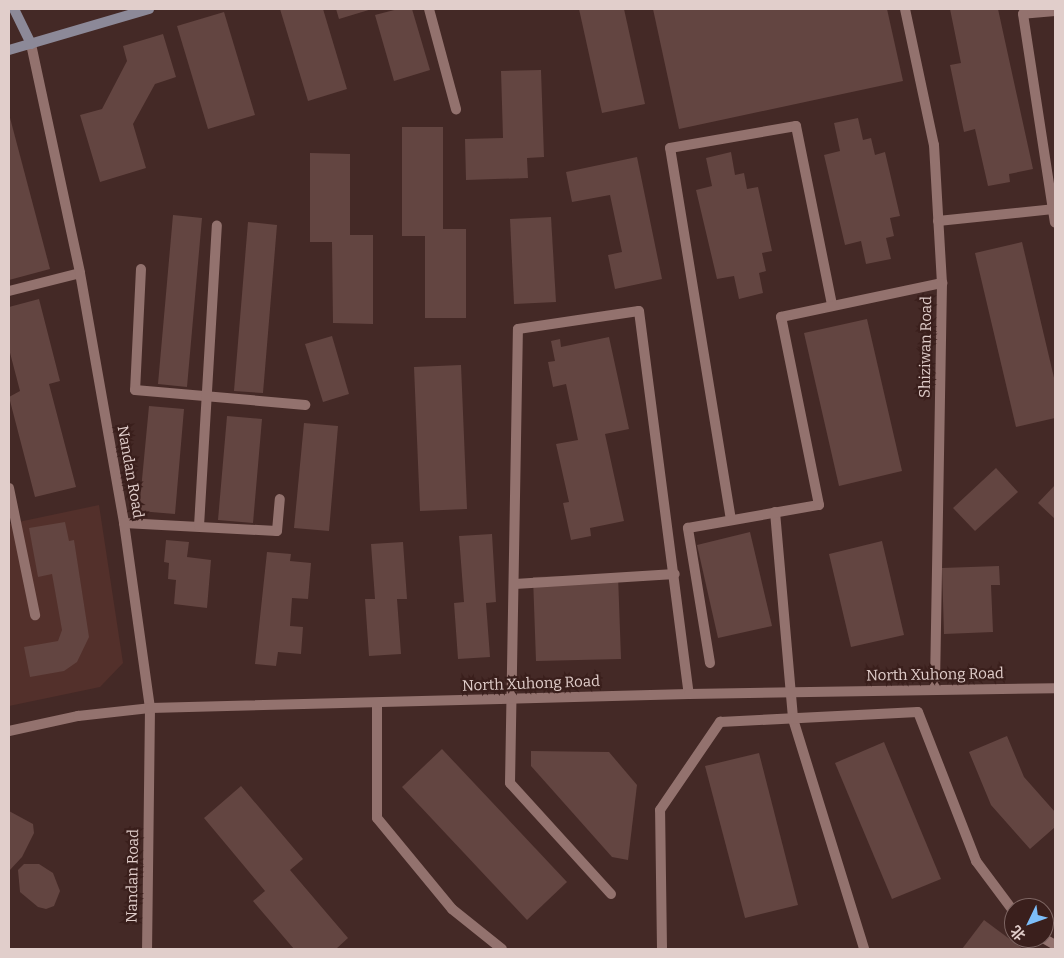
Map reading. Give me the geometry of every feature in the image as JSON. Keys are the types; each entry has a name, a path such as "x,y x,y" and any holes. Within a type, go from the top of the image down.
{"main road":[{"name":"Nandan Road","path":"14,9 30,44"},
{"path":"9,50 149,9"}],"street":[{"path":"429,9 456,109"},
{"name":"Shiziwan Road","path":"905,9 928,108 942,282 935,688"},
{"path":"1055,12 1023,14 1055,223"},
{"name":"Nandan Road","path":"30,44 80,274 124,523 150,708 147,949"},
{"path":"731,520 670,148 796,126 832,305"},
{"path":"938,221 1054,209"},
{"path":"199,526 217,226"},
{"path":"141,270 135,390 207,398 305,405"},
{"path":"9,291 80,274"},
{"path":"710,663 688,528 819,505 781,317 942,282"},
{"path":"611,894 510,782 513,700 518,329 640,311 689,694"},
{"path":"9,488 35,615"},
{"path":"124,523 277,532 280,499"},
{"path":"775,512 794,719 864,949"},
{"path":"515,584 675,574"},
{"name":"North Xuhong Road","path":"9,731 78,716 150,708 689,694 793,694 935,688 1055,688"},
{"path":"378,703 377,818 452,909 502,949"},
{"path":"662,949 660,810 720,722 918,712 976,861 1004,899"}],"shaded area":[{"path":"99,505 123,663 100,687 9,706 9,524"}],"building":[{"path":"280,9 323,9 347,89 308,101"},
{"path":"336,9 372,9 339,19"},
{"path":"398,9 412,9 430,70 394,81 375,15"},
{"path":"579,9 624,9 645,104 602,113"},
{"path":"653,9 887,9 903,81 679,129"},
{"path":"950,9 998,9 1033,169 1009,174 1010,182 988,186 975,129 964,132 950,65 961,63"},
{"path":"224,12 255,115 208,129 177,26"},
{"path":"163,34 176,77 155,84 133,124 146,168 100,182 80,115 102,109 127,61 123,46"},
{"path":"541,70 544,157 527,158 528,178 466,180 465,139 503,138 501,71"},
{"path":"9,114 50,269 9,280"},
{"path":"858,118 863,140 871,138 875,155 885,152 900,216 890,218 894,236 886,238 891,259 866,264 861,241 845,245 824,155 840,151 834,123"},
{"path":"402,127 443,127 443,229 466,229 466,318 425,318 425,236 402,236"},
{"path":"731,152 735,175 744,173 747,189 758,187 772,251 762,253 766,271 759,273 763,293 739,299 734,276 717,279 696,190 712,186 706,158"},
{"path":"310,153 350,154 350,235 373,235 373,324 333,323 332,242 310,242"},
{"path":"637,157 662,279 615,289 608,255 622,252 610,195 572,202 566,172"},
{"path":"173,215 202,218 187,387 158,384"},
{"path":"551,217 556,302 514,304 510,219"},
{"path":"248,222 277,225 263,393 234,391"},
{"path":"1022,242 1055,382 1055,418 1016,427 975,253"},
{"path":"39,299 60,381 49,384 76,487 35,497 9,397 20,391 9,349 9,307"},
{"path":"867,319 902,471 839,486 804,333"},
{"path":"332,336 349,394 323,402 305,344"},
{"path":"609,337 629,429 605,434 624,521 590,528 591,536 571,540 563,503 569,502 556,444 578,440 566,384 553,387 548,362 555,361 551,341 560,339 561,347"},
{"path":"461,365 467,509 420,511 414,367"},
{"path":"149,406 184,409 175,514 139,511"},
{"path":"227,416 262,419 253,523 218,520"},
{"path":"304,423 338,426 329,531 294,528"},
{"path":"996,468 1018,492 975,531 953,508"},
{"path":"1055,485 1055,519 1038,503"},
{"path":"65,522 69,541 74,540 89,637 77,662 64,671 30,677 24,647 58,641 62,630 52,574 38,577 29,528"},
{"path":"750,532 772,626 718,638 697,545"},
{"path":"492,534 496,602 486,603 490,657 458,659 454,603 464,602 459,536"},
{"path":"166,540 189,542 187,557 211,560 207,608 174,604 176,580 168,579 169,563 164,562"},
{"path":"882,541 904,635 851,647 829,554"},
{"path":"403,542 407,599 397,599 401,654 369,656 365,599 375,599 371,544"},
{"path":"267,552 291,554 290,561 311,563 308,599 292,598 290,626 303,627 301,654 278,652 276,666 255,664"},
{"path":"999,566 1000,585 991,585 993,632 944,634 942,568"},
{"path":"618,575 621,659 536,661 533,577"},
{"path":"1007,736 1024,777 1055,812 1055,827 1030,849 991,805 969,752"},
{"path":"884,742 941,879 892,899 835,763"},
{"path":"442,749 567,882 527,920 402,787"},
{"path":"531,751 609,752 637,785 628,860 612,857 531,766"},
{"path":"759,753 798,905 745,918 705,766"},
{"path":"241,786 303,859 290,870 348,938 336,949 294,949 253,901 265,891 204,818"},
{"path":"9,811 33,824 34,833 22,857 9,871"},
{"path":"24,864 39,864 53,873 60,891 54,906 46,909 38,907 20,892 18,870"},
{"path":"984,920 1004,935 1004,948 1023,949 962,949"}]}
